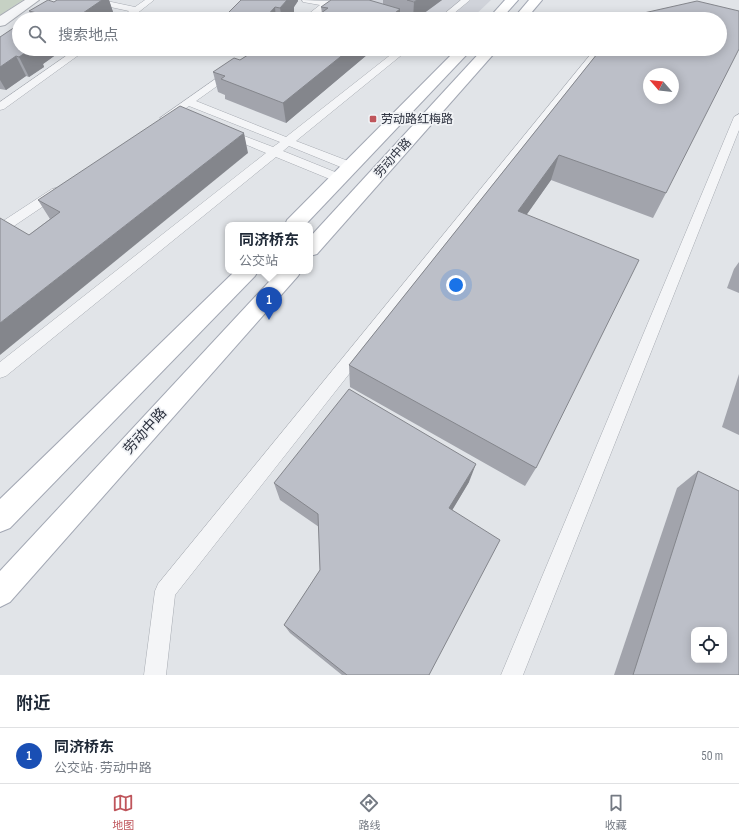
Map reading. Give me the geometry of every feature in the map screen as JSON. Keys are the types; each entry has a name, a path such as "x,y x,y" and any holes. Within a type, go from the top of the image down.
{"main road":[{"path":"501,12 512,0"},
{"path":"525,12 536,0"},
{"name":"劳动中路","path":"297,222 341,179 458,56"},
{"name":"劳动中路","path":"313,247 486,56"},
{"path":"0,518 245,274"},
{"name":"劳动中路","path":"0,592 287,274"}],"street":[{"path":"15,12 33,0"},
{"path":"0,22 12,14"}],"lane":[{"path":"90,0 137,10"},
{"path":"134,12 150,0"},
{"path":"306,0 330,2"},
{"path":"451,12 466,0"},
{"path":"316,12 330,2"},
{"path":"0,107 72,56"},
{"path":"155,125 254,56"},
{"path":"0,371 395,56"},
{"path":"155,675 165,591 594,56"},
{"path":"188,102 352,167"},
{"path":"174,112 189,117"},
{"path":"512,675 739,117"},
{"path":"217,129 341,179"},
{"path":"0,229 64,186"}],"shaded area":[{"path":"336,0 491,0 478,12 361,12"}],"green space":[{"path":"0,0 23,0 0,15"}],"building":[{"path":"48,0 54,2 57,0 102,0 84,12 29,11"},
{"path":"241,0 287,0 280,8 275,7 270,12 229,12"},
{"path":"331,0 369,0 400,9 396,12 323,12 328,8 321,7"},
{"path":"697,1 739,11 739,49 666,193 559,155 518,211 639,260 536,468 349,365 595,56 727,56 727,12 648,12"},
{"path":"12,29 12,56 16,56 0,67 0,37"},
{"path":"246,56 341,56 283,103 221,79 225,76 213,72 234,58 240,60"},
{"path":"180,106 244,133 0,323 0,218 29,235 60,212 38,200"},
{"path":"349,389 476,464 449,508 500,540 429,675 347,675 284,625 320,570 318,514 274,483"},
{"path":"698,471 739,491 739,675 633,675"}],"place":[{"name":"劳动路红梅路","path":"373,119"},
{"name":"同济桥东","path":"269,320"}]}
